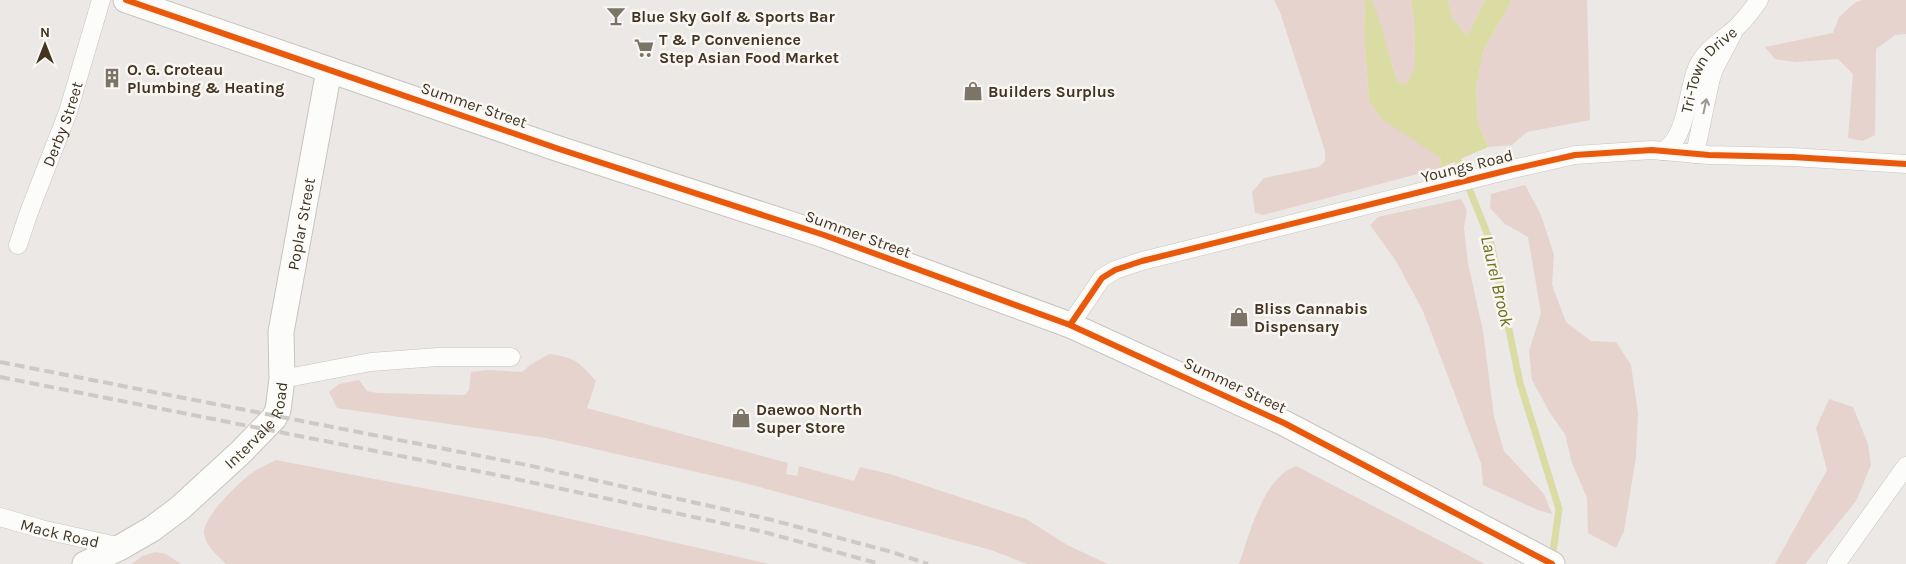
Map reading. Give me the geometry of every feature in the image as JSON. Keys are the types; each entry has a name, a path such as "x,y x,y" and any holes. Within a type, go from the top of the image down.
{"main road":[{"name":"Summer Street","path":"126,0 558,149 824,235 1070,325 1284,423 1552,564"},
{"name":"Poplar Street","path":"282,379 281,332 329,70"},
{"name":"Intervale Road","path":"85,564 121,547 152,529 180,508 220,473 274,418 278,410 282,379"}],"street":[{"name":"Derby Street","path":"18,245 68,112 101,0"},
{"path":"1736,28 1759,0"},
{"name":"Tri-Town Drive","path":"1663,151 1676,139 1692,81 1705,53 1715,43 1736,28"},
{"name":"Tri-Town Drive","path":"1694,154 1714,70 1736,28"},
{"name":"Youngs Road","path":"1070,325 1102,278 1115,270 1180,251 1576,155 1598,152 1663,151 1906,164"},
{"name":"Intervale Road","path":"282,379 370,362 438,357 511,357"},
{"path":"1836,564 1906,466"},
{"name":"Mack Road","path":"0,517 41,529 121,547"}],"shaded area":[{"path":"1274,0 1365,0 1364,32 1369,101 1441,158 1440,168 1263,215 1255,213 1252,192 1264,178 1319,167 1325,161 1325,151 1280,12"},
{"path":"1365,0 1372,0 1398,82 1406,85 1415,66 1414,20 1411,0 1448,0 1453,19 1467,36 1485,0 1512,0 1483,51 1476,89 1478,123 1488,147 1440,168 1441,158 1382,119 1369,101 1364,32"},
{"path":"1372,0 1411,0 1414,20 1415,66 1406,85 1398,83"},
{"path":"1448,0 1485,0 1467,36 1453,19"},
{"path":"1512,0 1587,0 1590,120 1527,132 1512,145 1488,147 1478,123 1476,89 1483,51"},
{"path":"1864,0 1906,0 1906,34 1895,35 1876,49 1875,135 1863,141 1848,138 1853,74 1838,59 1796,62 1775,59 1765,47 1833,33 1839,17 1856,2"},
{"path":"1525,185 1541,215 1554,255 1552,285 1566,322 1591,341 1616,342 1631,365 1638,413 1636,457 1624,531 1616,548 1588,533 1587,498 1572,463 1565,434 1550,413 1532,380 1529,351 1541,313 1528,237 1505,224 1490,208 1491,194"},
{"path":"1461,199 1467,210 1464,228 1468,263 1483,331 1494,417 1504,451 1544,494 1552,514 1538,510 1483,485 1481,463 1423,311 1396,261 1370,225 1378,217"},
{"path":"549,354 571,359 585,369 596,381 587,408 788,463 786,474 797,476 799,466 854,481 860,467 890,474 1026,519 1069,546 1108,564 1027,564 991,550 741,482 546,438 337,408 329,392 339,384 359,380 367,391 377,393 465,395 469,390 471,372 488,370 522,372"},
{"path":"1829,399 1853,407 1868,444 1871,465 1856,501 1805,564 1775,564 1827,470 1816,428"},
{"path":"276,460 500,503 769,564 226,564 207,542 204,533 205,526 215,509 239,484 255,471"},
{"path":"1296,466 1485,564 1239,564 1253,523 1266,494 1285,472"},
{"path":"155,552 166,554 181,564 132,564 142,556"}],"waterway":[{"name":"Laurel Brook","path":"1454,151 1491,243 1520,383 1559,509 1552,559"}],"railway":[{"path":"0,362 527,465 768,519 892,552 928,564"},
{"path":"0,377 492,474 764,532 880,564"}],"cycle path":[{"path":"126,0 559,149 824,235 1070,325 1284,423 1552,564"},
{"path":"1070,325 1102,278 1115,270 1142,261 1575,155 1652,150 1709,155 1792,157 1906,164"}],"place":[{"name":"Blue Sky Golf & Sports Bar","path":"616,16"},
{"name":"T & P Convenience Step Asian Food Market","path":"644,48"},
{"name":"O. G. Croteau Plumbing & Heating","path":"112,78"},
{"name":"Builders Surplus","path":"973,91"},
{"name":"Bliss Cannabis Dispensary","path":"1239,317"},
{"name":"Daewoo North Super Store","path":"741,418"}]}
